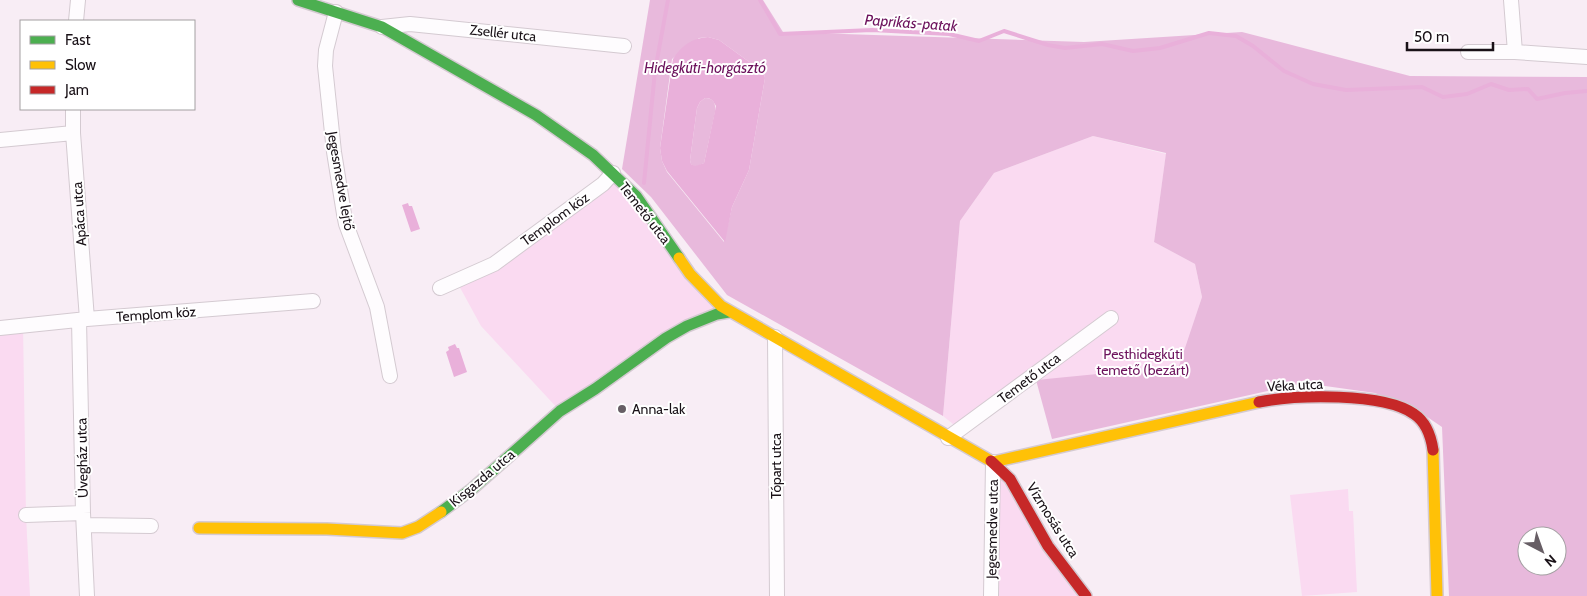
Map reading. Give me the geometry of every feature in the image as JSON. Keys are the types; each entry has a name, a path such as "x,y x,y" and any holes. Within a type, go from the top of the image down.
{"street":[{"path":"76,20 78,0"},
{"name":"Temető utca","path":"298,0 382,27 536,115 593,155 636,196 690,274 729,312 993,462"},
{"path":"1511,0 1515,52"},
{"name":"Jegesmedve lejtő","path":"336,12 326,50 325,66 340,188 346,224 381,322 390,376"},
{"name":"Zsellér utca","path":"382,27 410,24 624,46"},
{"path":"1468,52 1515,52 1587,57"},
{"name":"Apáca utca","path":"73,110 83,319"},
{"path":"0,140 73,133"},
{"name":"Templom köz","path":"440,288 494,264 603,184 613,173"},
{"name":"Templom köz","path":"0,328 83,319 313,301"},
{"name":"Kisgazda utca","path":"199,528 327,529 402,533 418,527 472,489 560,411 595,389 666,338 687,326 717,314 729,312"},
{"name":"Temető utca","path":"948,438 1111,318"},
{"name":"Üvegház utca","path":"83,319 83,519 87,596"},
{"name":"Tópart utca","path":"775,337 777,596"},
{"name":"Véka utca","path":"993,462 1264,401 1323,398 1366,399 1397,406 1412,412 1424,422 1431,433 1434,444 1436,463 1437,596"},
{"name":"Jegesmedve utca","path":"992,596 993,462"},
{"name":"Vízmosás utca","path":"993,462 1010,479 1048,546 1086,596"},
{"path":"26,515 151,526"}],"green space":[{"name":"Pesthidegkúti temető (bezárt)","path":"1093,136 1166,154 1154,242 1195,264 1202,297 1191,331 1236,395 1047,379 1036,380 963,432 943,416 960,221 994,173"},
{"path":"613,173 721,306 560,411 481,326 457,282"},
{"path":"23,325 26,515 30,596 0,596 0,328"},
{"path":"994,468 1077,596 993,596"},
{"path":"1348,489 1349,511 1353,511 1357,592 1302,596 1290,495"}],"shaded area":[{"path":"650,0 763,0 783,32 1084,42 1242,32 1410,76 1587,77 1587,596 1449,596 1442,427 1417,410 1375,393 1304,383 1052,439 1036,380 1179,366 1202,297 1195,264 1154,242 1166,153 1093,136 994,173 960,221 943,416 727,295 651,197 622,169","holes":["708,37 719,40 759,69 765,78 749,170 732,207 724,242 667,172 662,161 660,148 672,59 699,38"]},
{"path":"705,98 714,102 715,112 704,163 695,167 691,164 690,160 697,108"}],"water":[{"name":"Hidegkúti-horgásztó","path":"708,37 719,40 759,69 765,78 749,170 732,207 725,242 667,171 662,161 660,148 673,59 688,43","holes":["707,98 712,100 716,106 704,163 695,166 691,164 690,160 697,108 700,102"]},
{"path":"408,203 409,206 412,206 420,229 411,232 402,205"},
{"path":"455,344 459,348 467,372 454,377 446,352 449,350 448,347"}],"waterway":[{"path":"644,183 655,71 668,0"},
{"name":"Paprikás-patak","path":"760,0 780,34 872,30 949,34 979,41 1004,31 1048,45 1065,48 1102,44 1133,51 1160,48 1209,33 1236,36 1253,46 1284,71 1313,84 1346,90 1422,87 1443,97 1467,94 1491,84 1509,90 1528,89 1537,99 1565,93 1587,91"}],"traffic: fast":[{"path":"298,0 382,27 536,115 593,155 636,196 679,258"},
{"path":"441,512 472,489 560,411 595,389 666,338 687,326 717,314 729,312"}],"traffic: slow":[{"path":"679,258 690,274 721,306 991,461"},
{"path":"993,462 1259,402"},
{"path":"1433,450 1437,596"},
{"path":"199,528 327,529 402,533 418,527 441,512"}],"traffic: jam":[{"path":"1259,402 1316,397 1339,397 1382,402 1400,407 1418,417 1427,430 1433,450"},
{"path":"991,461 1010,479 1048,546 1086,596"}],"place":[{"name":"Anna-lak","path":"622,409"}]}
